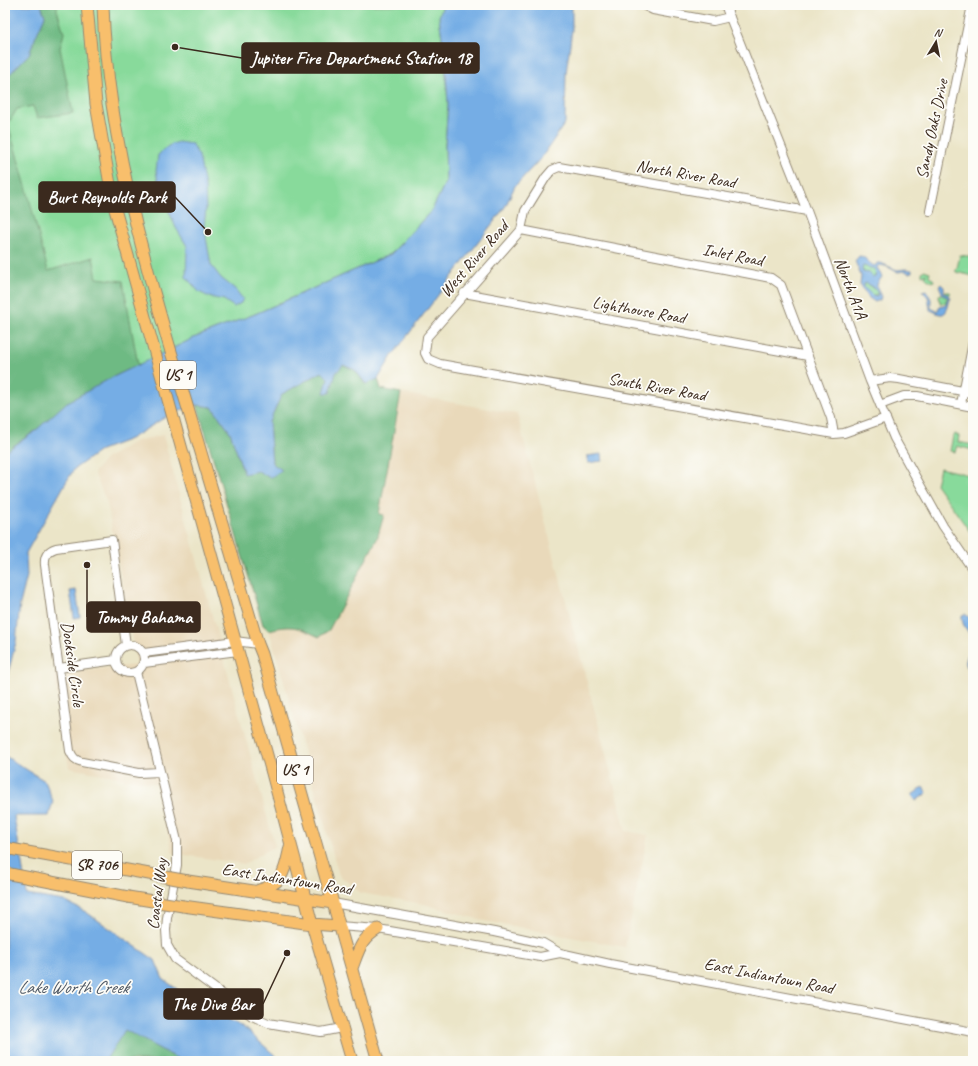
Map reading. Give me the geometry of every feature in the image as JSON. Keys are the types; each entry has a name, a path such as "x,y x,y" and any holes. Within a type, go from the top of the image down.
{"main road":[{"name":"US 1","path":"87,5 95,96 115,209 312,924 352,1061"},
{"name":"US 1","path":"103,5 110,95 119,151 140,242 190,417 258,644 264,659 378,1061"},
{"path":"256,891 267,889 281,878 285,870 290,843"},
{"name":"East Indiantown Road","path":"5,848 188,881 333,903"},
{"name":"East Indiantown Road","path":"5,873 183,906 312,924 339,926"},
{"path":"352,968 363,940 378,929"}],"street":[{"path":"643,5 653,10 713,21 730,17"},
{"name":"North A1A","path":"725,5 807,211 870,381 894,438 943,526 973,570"},
{"name":"Sandy Oaks Drive","path":"930,212 972,5"},
{"name":"North River Road","path":"559,167 807,211"},
{"name":"West River Road","path":"425,353 427,337 464,293 521,230 525,211 552,170 559,167"},
{"name":"Inlet Road","path":"521,230 771,278 781,285 831,418 834,434"},
{"name":"Lighthouse Road","path":"464,293 808,356"},
{"path":"961,404 973,342"},
{"name":"South River Road","path":"425,353 428,359 440,364 834,434 844,433 886,418"},
{"path":"870,381 890,378 899,379 973,393"},
{"path":"880,405 904,396 918,396 973,407"},
{"name":"Dockside Circle","path":"126,645 112,540 56,548 48,552 46,555 45,565 72,757 82,762 139,772 160,772"},
{"path":"144,653 258,644"},
{"path":"126,645 134,645 144,653 144,663 136,672 124,672 117,665 116,660 118,652 126,645"},
{"path":"144,663 236,646"},
{"path":"59,668 116,660"},
{"name":"Coastal Way","path":"136,672 177,841 177,865 167,918 166,945 176,959 252,1016 268,1023 321,1032 342,1028"},
{"name":"East Indiantown Road","path":"333,903 494,932 543,943 560,953 610,964 973,1032"},
{"name":"East Indiantown Road","path":"339,926 378,929 540,957 560,953"}],"shaded area":[{"path":"401,393 517,414 626,831 648,835 625,947 485,921 424,904 361,893 339,875 269,630 282,626 298,627 319,637 376,525"},
{"path":"163,435 275,846 244,864 173,853 156,784 69,768 54,673 137,665 107,503 94,473 105,459 136,441"}],"green space":[{"path":"41,5 443,5 439,17 445,59 448,104 445,145 446,181 432,210 391,254 255,314 196,337 138,365 5,452 5,79 11,73 45,16"},
{"path":"41,5 57,5 57,10 64,33 60,48 73,113 37,118 33,106 17,109 8,124 48,271 93,257 97,278 123,281 138,365 109,379 5,452 5,79 29,54 45,16"},
{"path":"960,255 973,257 973,276 956,272 955,269 957,268"},
{"path":"863,266 875,269 876,275 873,277 869,273 863,272"},
{"path":"924,270 930,272 929,276 934,280 933,282 925,277 926,274 922,275"},
{"path":"865,283 877,291 877,295 872,295 864,287"},
{"path":"946,292 951,293 944,296 948,297 946,303 940,303 939,295 942,294 943,296"},
{"path":"343,365 355,370 365,384 378,379 381,389 401,393 379,514 384,515 377,539 329,630 319,637 306,631 290,627 269,630 263,625 197,405 212,407 230,432 244,473 272,463 269,422 282,394 322,372 328,378"},
{"path":"955,434 959,436 958,442 973,445 973,450 957,446 955,452 950,451 953,436"},
{"path":"940,468 973,476 973,536 936,484"},
{"path":"125,1029 182,1061 105,1061"}],"water":[{"path":"5,5 41,5 45,16 29,54 5,79"},
{"path":"443,5 572,5 572,30 566,73 565,123 542,157 515,186 505,207 392,356 378,379 366,384 355,370 343,365 336,373 330,393 324,393 328,378 322,372 282,394 269,422 272,463 282,470 270,478 258,471 244,474 230,432 212,407 197,405 169,415 130,439 101,450 74,469 26,553 27,576 20,604 16,642 7,677 5,703 5,452 34,432 66,403 109,379 196,337 255,314 391,254 432,210 446,181 445,145 448,104 445,59 439,17"},
{"path":"178,142 192,144 199,156 205,186 206,209 204,226 211,265 221,278 235,289 243,299 241,303 234,307 224,300 209,297 199,292 186,277 187,246 176,228 159,188 156,171 158,155 168,146"},
{"path":"859,256 861,256 875,266 877,263 881,263 897,270 905,269 912,270 912,272 898,272 882,265 877,267 882,277 877,285 881,297 880,300 875,302 869,298 860,285 861,276 855,261","holes":["863,266 875,269 876,275 873,277 869,273 863,272","867,283 877,291 877,296 872,295 864,287 864,284"]},
{"path":"941,284 944,287 944,293 949,295 951,298 945,313 938,314 930,310 928,297 922,291 926,290 931,299 931,308 937,311 940,307 946,305 949,298 942,293 939,286"},
{"path":"601,454 602,461 588,463 587,456"},
{"path":"76,590 80,617 74,618 70,591"},
{"path":"965,614 973,621 973,668 967,667 966,664 966,660 972,646 972,639 963,623 962,615"},
{"name":"Lake Worth Creek","path":"5,756 45,781 53,801 49,816 14,816 27,895 64,901 86,912 155,960 163,979 196,1003 211,1020 226,1018 243,1027 279,1059 279,1061 182,1061 125,1030 105,1061 5,1061"},
{"path":"923,787 927,793 916,801 912,795"}],"place":[{"name":"Jupiter Fire Department Station 18","path":"175,47"},
{"name":"Burt Reynolds Park","path":"208,232"},
{"name":"Tommy Bahama","path":"87,565"},
{"name":"The Dive Bar","path":"287,953"}]}
